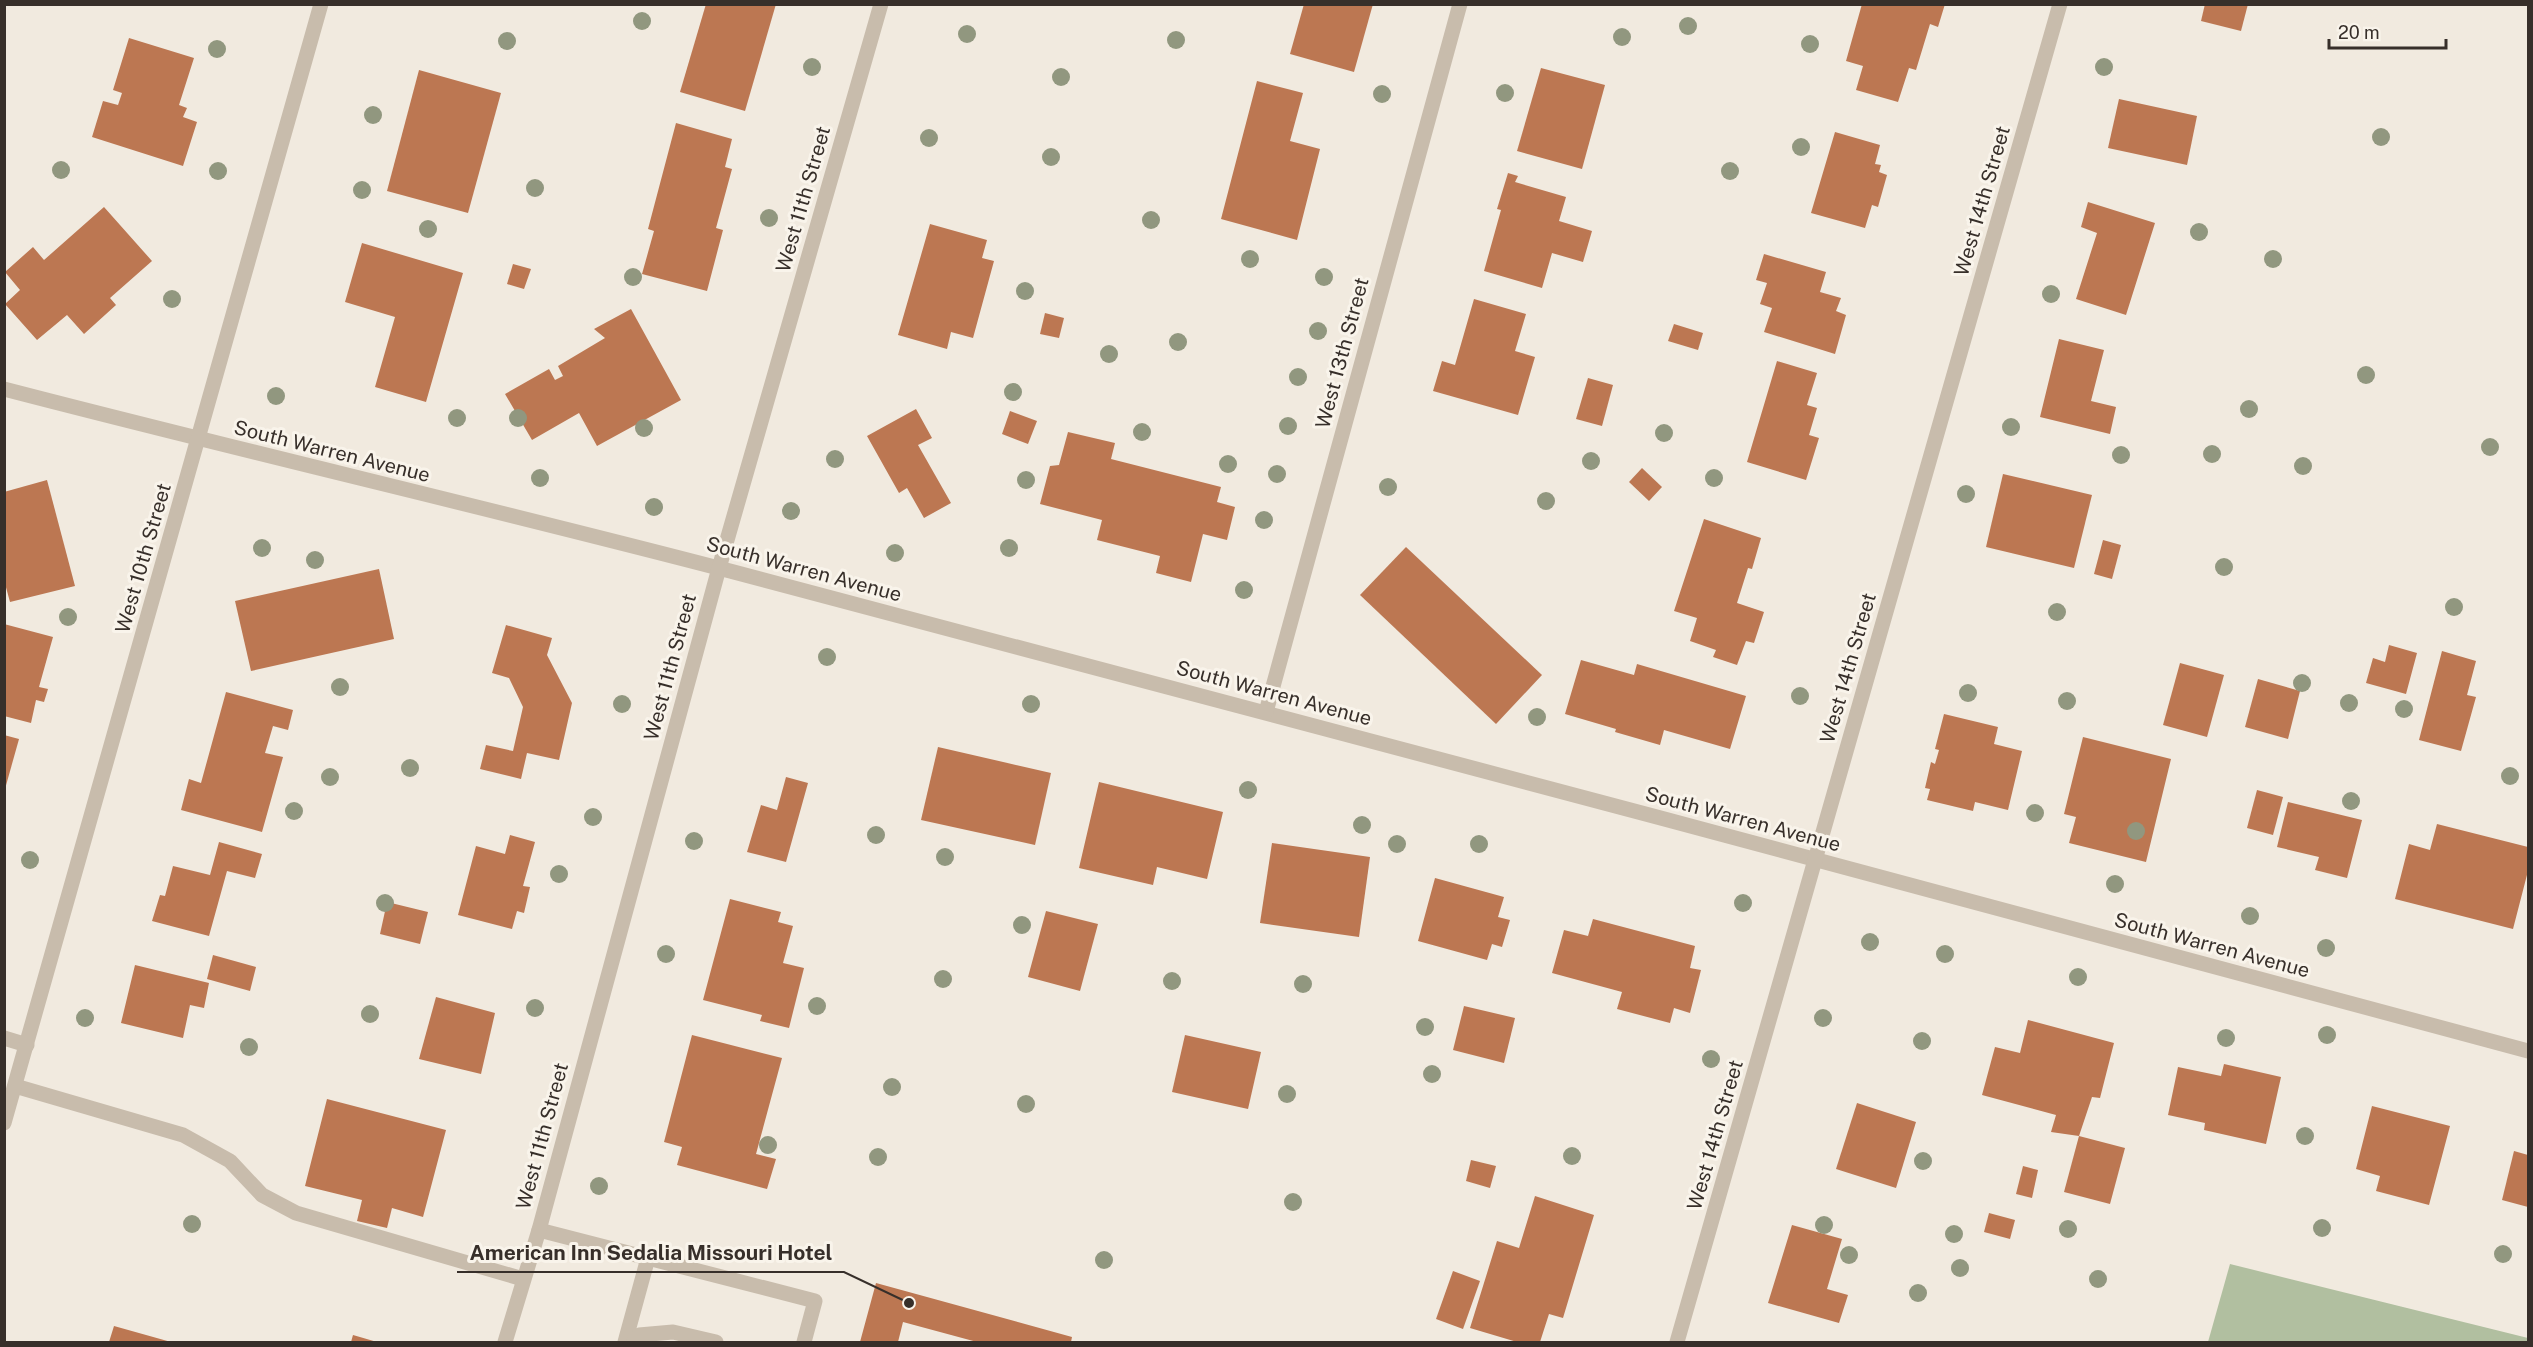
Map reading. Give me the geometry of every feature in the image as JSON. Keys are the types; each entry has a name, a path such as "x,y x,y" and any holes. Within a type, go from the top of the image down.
{"street":[{"name":"West 10th Street","path":"4,1123 321,4"},
{"name":"West 11th Street","path":"505,1342 538,1230 719,568 881,4"},
{"name":"West 13th Street","path":"1266,712 1460,4"},
{"name":"West 14th Street","path":"1677,1342 2060,4"},
{"name":"South Warren Avenue","path":"4,389 198,440 719,568 1266,712 2529,1051"},
{"path":"4,1038 27,1045"},
{"path":"15,1086 183,1135 230,1161 262,1195 296,1213 523,1279"},
{"path":"538,1230 815,1301 804,1342"},
{"path":"625,1342 648,1258"},
{"path":"634,1342 639,1335 673,1332 716,1342"}],"green space":[{"path":"2230,1264 2528,1338 2528,1342 2208,1342"}],"building":[{"path":"706,4 776,4 745,111 680,92"},
{"path":"1304,4 1373,4 1354,72 1290,54"},
{"path":"1862,4 1945,4 1938,27 1930,24 1916,70 1909,68 1898,102 1856,90 1863,66 1846,61"},
{"path":"2205,4 2248,4 2241,31 2201,21"},
{"path":"129,38 194,58 179,105 187,108 183,117 197,122 183,166 92,137 103,101 118,105 122,93 113,90"},
{"path":"1541,68 1605,85 1582,169 1517,151"},
{"path":"419,70 501,93 468,213 387,191"},
{"path":"1257,81 1303,93 1290,141 1320,149 1297,240 1221,219"},
{"path":"2119,99 2197,116 2187,165 2108,148"},
{"path":"676,123 732,139 725,167 732,169 716,228 723,230 707,291 642,274 654,231 648,229"},
{"path":"1835,132 1880,145 1875,164 1881,165 1879,172 1887,175 1878,207 1872,205 1865,228 1811,213"},
{"path":"1508,173 1518,176 1515,182 1566,197 1559,221 1592,231 1583,262 1552,253 1542,288 1484,271 1501,210 1497,209"},
{"path":"2088,202 2155,223 2126,315 2076,299 2097,233 2081,227"},
{"path":"104,207 152,261 110,298 116,305 84,334 67,315 37,340 5,304 20,290 5,272 33,247 44,260"},
{"path":"930,224 987,240 982,258 994,261 973,338 951,332 947,349 898,335"},
{"path":"362,243 463,273 426,402 375,387 395,317 345,302"},
{"path":"1764,254 1826,272 1820,292 1841,298 1836,311 1846,315 1835,354 1764,332 1772,308 1760,304 1767,283 1756,280"},
{"path":"513,264 531,269 524,289 507,284"},
{"path":"1474,299 1526,314 1515,351 1535,357 1518,415 1433,391 1442,361 1455,365"},
{"path":"631,309 681,400 597,446 579,413 532,440 505,394 549,369 555,380 563,376 558,366 605,338 594,329"},
{"path":"1045,313 1064,318 1059,338 1040,334"},
{"path":"1674,324 1703,333 1698,350 1668,341"},
{"path":"2059,339 2104,350 2091,401 2116,407 2110,434 2040,417"},
{"path":"1777,361 1817,373 1807,405 1817,408 1809,435 1819,438 1806,480 1747,462"},
{"path":"1588,378 1613,385 1602,426 1576,419"},
{"path":"916,409 932,438 918,445 951,503 924,518 907,488 899,493 867,436"},
{"path":"1010,411 1037,421 1028,444 1002,434"},
{"path":"1068,432 1115,443 1111,459 1221,487 1217,502 1235,507 1227,540 1203,534 1191,582 1156,573 1160,556 1097,540 1102,520 1040,504 1050,466 1059,465"},
{"path":"1642,468 1662,487 1649,501 1629,482"},
{"path":"2003,474 2092,495 2074,568 1986,547"},
{"path":"47,480 75,586 10,602 4,580 4,492"},
{"path":"1704,519 1761,538 1752,569 1748,568 1737,603 1764,612 1754,643 1746,641 1737,665 1713,657 1716,650 1690,641 1697,618 1674,611"},
{"path":"2103,540 2121,545 2112,579 2094,574"},
{"path":"1406,547 1542,675 1496,724 1360,595"},
{"path":"379,569 394,639 251,671 235,601"},
{"path":"4,624 53,637 39,687 48,689 44,702 36,700 31,723 4,716"},
{"path":"506,625 552,638 547,655 572,703 559,760 527,753 521,779 480,769 486,745 513,751 523,707 509,678 492,673"},
{"path":"2389,645 2417,653 2406,694 2366,683 2373,658 2385,662"},
{"path":"2442,651 2476,661 2467,695 2476,697 2461,751 2419,740"},
{"path":"1581,660 1634,675 1637,664 1746,696 1730,749 1664,730 1660,745 1565,714"},
{"path":"2180,663 2224,675 2207,737 2163,725"},
{"path":"2258,679 2300,691 2288,739 2245,727"},
{"path":"226,692 293,710 288,730 273,726 265,753 283,757 262,832 181,810 189,779 201,783"},
{"path":"1944,714 1998,727 1994,744 2022,751 2008,810 1975,802 1973,811 1927,800 1930,789 1925,788 1931,762 1935,764 1939,750 1935,749"},
{"path":"4,735 19,739 5,789 4,789"},
{"path":"2083,737 2171,759 2146,862 2069,843 2076,817 2064,814"},
{"path":"938,747 1051,773 1035,845 921,820"},
{"path":"786,777 808,783 786,862 747,852 761,805 777,810"},
{"path":"1099,782 1223,812 1207,879 1157,867 1153,885 1079,868"},
{"path":"2257,790 2283,797 2273,835 2247,828"},
{"path":"2288,802 2362,820 2347,878 2315,870 2319,857 2277,847"},
{"path":"2437,824 2528,847 2528,871 2513,929 2395,899 2409,844 2430,850"},
{"path":"510,835 535,842 523,886 530,887 524,913 517,911 512,929 458,915 476,846 505,854"},
{"path":"219,842 262,854 255,878 227,871 209,936 152,921 160,895 165,896 173,866 210,875"},
{"path":"1272,843 1370,857 1359,937 1260,923"},
{"path":"1435,878 1504,897 1498,917 1510,920 1502,947 1492,944 1487,960 1418,941"},
{"path":"730,899 781,912 778,922 793,926 783,963 804,968 789,1028 760,1021 762,1015 703,1000"},
{"path":"387,902 428,912 420,944 380,934"},
{"path":"1046,911 1098,924 1080,991 1028,977"},
{"path":"1593,919 1695,946 1690,968 1701,970 1690,1013 1674,1008 1670,1023 1617,1009 1622,992 1552,973 1564,930 1588,936"},
{"path":"213,955 256,967 250,991 207,979"},
{"path":"135,965 209,983 204,1008 190,1005 183,1038 121,1023"},
{"path":"436,997 495,1013 481,1074 419,1059"},
{"path":"1464,1006 1515,1018 1504,1063 1453,1050"},
{"path":"2028,1020 2114,1043 2100,1098 2092,1097 2079,1136 2051,1132 2056,1115 1982,1095 1995,1047 2020,1053"},
{"path":"692,1035 782,1058 756,1154 776,1159 767,1189 677,1165 682,1147 664,1142"},
{"path":"1185,1035 1261,1052 1248,1109 1172,1092"},
{"path":"2224,1064 2281,1077 2266,1144 2204,1130 2205,1123 2168,1115 2178,1067 2221,1076"},
{"path":"327,1099 446,1130 423,1217 392,1208 387,1228 357,1221 362,1200 305,1186"},
{"path":"1857,1103 1916,1122 1896,1188 1836,1169"},
{"path":"2372,1106 2450,1126 2429,1205 2376,1191 2380,1176 2356,1169"},
{"path":"2079,1136 2125,1148 2110,1204 2064,1192"},
{"path":"2514,1151 2528,1155 2528,1207 2502,1200"},
{"path":"1471,1160 1496,1166 1490,1188 1466,1181"},
{"path":"2023,1166 2038,1170 2032,1198 2016,1194"},
{"path":"1535,1196 1594,1215 1563,1318 1549,1314 1540,1342 1517,1342 1470,1328 1497,1241 1519,1248"},
{"path":"1989,1213 2015,1220 2010,1239 1984,1232"},
{"path":"1792,1225 1842,1239 1827,1289 1848,1295 1839,1323 1768,1303"},
{"path":"1453,1271 1480,1281 1463,1329 1436,1319"},
{"path":"876,1283 1072,1337 1071,1342 977,1342 903,1322 898,1342 860,1342"},
{"path":"114,1326 171,1342 109,1342"},
{"path":"353,1335 377,1342 351,1342"}],"place":[{"name":"American Inn Sedalia Missouri Hotel","path":"909,1303"}]}
